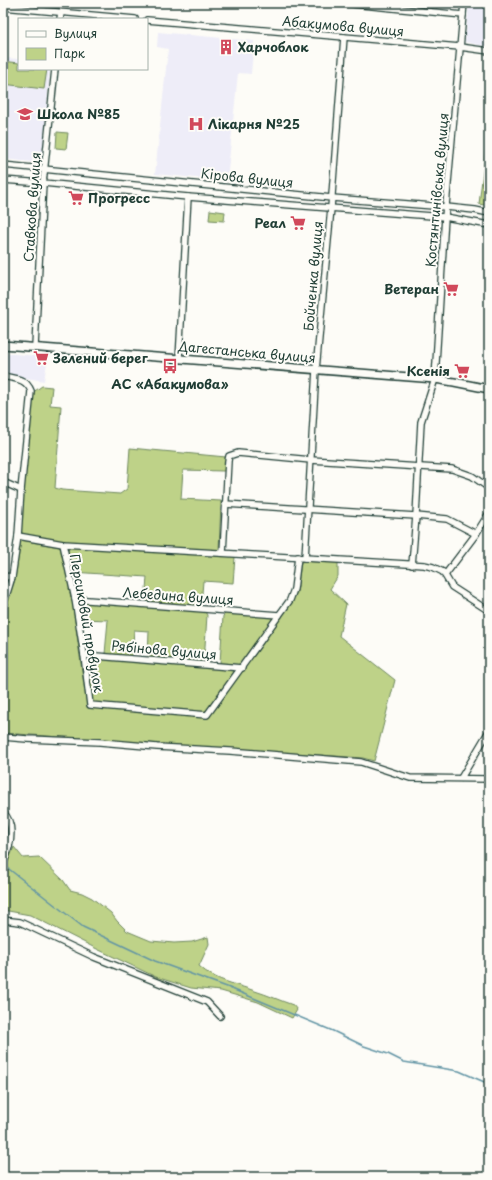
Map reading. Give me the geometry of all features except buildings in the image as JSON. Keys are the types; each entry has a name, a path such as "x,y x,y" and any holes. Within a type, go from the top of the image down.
{"street":[{"path":"342,3 463,15"},
{"name":"Костянтинівська вулиця","path":"412,565 422,422 435,379 445,217 464,3"},
{"path":"3,7 17,6 61,16 110,18"},
{"name":"Абакумова вулиця","path":"148,20 460,47 489,51"},
{"name":"Бойченка вулиця","path":"305,558 316,370 332,198 344,37"},
{"name":"Ставкова вулиця","path":"35,347 43,183 55,70"},
{"name":"Кірова вулиця","path":"3,165 489,212"},
{"name":"Кірова вулиця","path":"3,180 188,197 445,217 489,226"},
{"path":"179,359 188,197"},
{"name":"Дагестанська вулиця","path":"3,345 435,379 489,389"},
{"path":"3,376 23,380 31,391 18,536 12,577 3,606"},
{"path":"223,553 228,461 229,456 233,454 238,453 311,460 452,469 472,476 489,488"},
{"path":"3,482 21,490"},
{"path":"225,504 447,519 476,534"},
{"path":"445,575 476,534 489,513"},
{"path":"18,536 62,544 298,557 412,565 433,568 443,572 452,587 489,611"},
{"name":"Персиковий провулок","path":"62,544 75,600 90,704 207,716 242,668"},
{"path":"242,668 290,600 294,589 298,557"},
{"path":"3,576 12,577"},
{"name":"Лебедина вулиця","path":"75,600 279,615"},
{"name":"Рябінова вулиця","path":"84,655 242,668"},
{"path":"461,778 489,731"},
{"path":"3,737 100,742 156,748 230,751 361,762 410,778 489,779"},
{"path":"3,812 10,824 9,850 3,864"},
{"path":"3,920 20,922 94,957 207,1002 220,1016"}],"shaded area":[{"path":"469,3 489,3 489,47 465,42"},
{"name":"Лікарня №25","path":"158,32 254,41 251,74 238,73 227,181 155,174 168,49 157,47"},
{"name":"Школа №85","path":"3,58 18,59 18,70 50,70 42,163 3,159"},
{"path":"3,353 48,357 44,381 3,374"}],"green space":[{"path":"3,61 18,63 18,70 47,70 44,89 3,84"},
{"path":"489,122 489,206 479,204"},
{"path":"57,132 68,133 66,149 56,148"},
{"path":"210,210 225,212 224,221 209,220"},
{"path":"42,386 52,387 50,405 61,406 55,488 62,490 120,494 127,489 130,448 226,457 225,471 183,470 181,499 221,501 219,550 65,543 20,534 32,393"},
{"path":"21,540 60,547 72,600 87,706 207,718 297,593 301,561 338,563 338,576 330,589 346,604 339,636 395,680 374,761 363,758 3,733 3,613 15,579"},
{"path":"72,546 235,557 233,583 203,581 201,606 145,602 147,577 72,572 68,549"},
{"path":"79,602 205,612 207,615 204,662 148,657 149,631 134,630 132,656 105,654 108,620 82,619"},
{"path":"226,613 276,617 243,665 220,663 223,616"},
{"path":"86,657 239,669 206,713 91,703"},
{"path":"14,847 23,858 39,857 63,880 70,890 82,893 92,898 111,913 127,931 151,941 174,943 192,942 208,937 209,944 199,966 205,971 219,979 293,1005 297,1010 292,1018 258,1002 221,991 191,988 156,977 30,915 3,910 3,874"}],"waterway":[{"path":"5,866 83,927 155,961 227,987 404,1062 459,1071 489,1084"}],"place":[{"name":"Харчоблок","path":"226,47"},
{"name":"Школа №85","path":"25,114"},
{"name":"Лікарня №25","path":"196,124"},
{"name":"Прогресс","path":"76,198"},
{"name":"Реал","path":"298,223"},
{"name":"Ветеран","path":"451,289"},
{"name":"Зелений берег","path":"41,358"},
{"name":"АС «Абакумова»","path":"170,366"},
{"name":"Ксенія","path":"462,371"}]}
